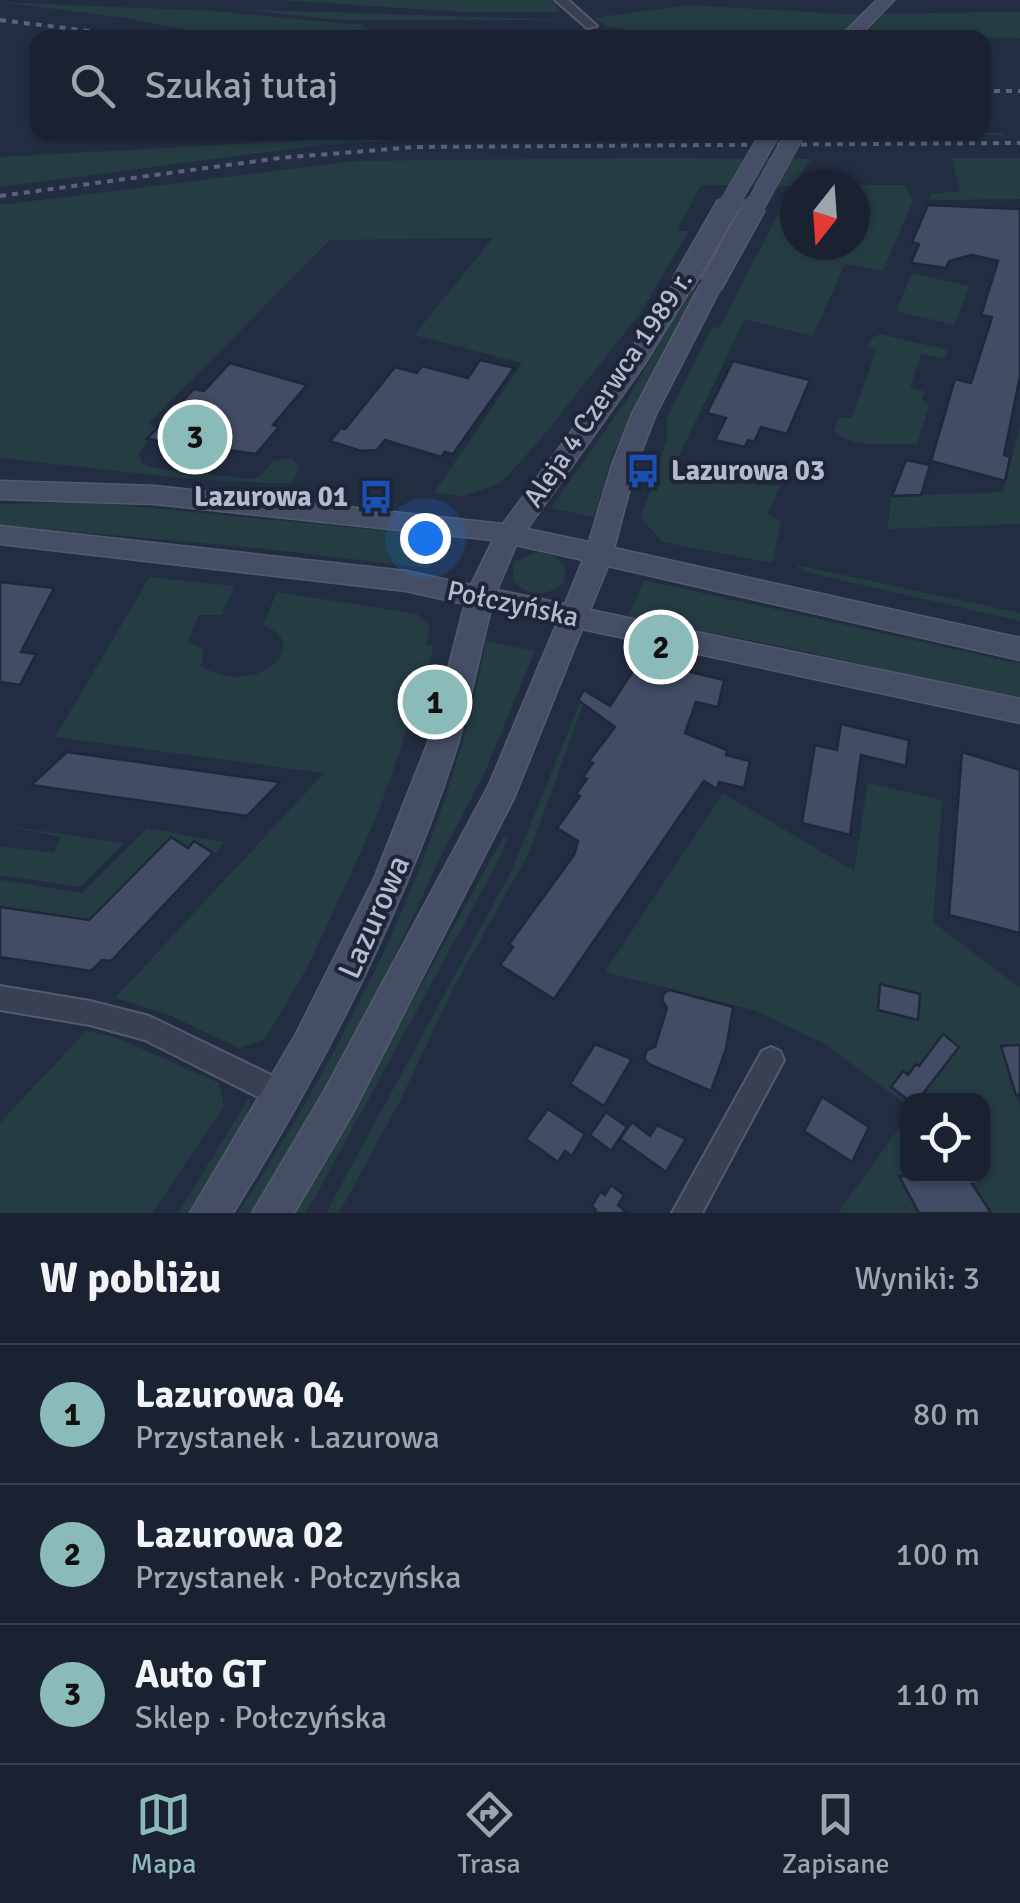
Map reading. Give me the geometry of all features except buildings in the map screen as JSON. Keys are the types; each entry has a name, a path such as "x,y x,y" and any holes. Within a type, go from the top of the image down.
{"main road":[{"path":"858,30 893,4"},
{"path":"876,30 893,4"},
{"name":"Aleja 4 Czerwca 1989 r.","path":"482,597 510,534 641,351 766,140"},
{"name":"Aleja 4 Czerwca 1989 r.","path":"572,616 598,554 624,465 644,414 792,140"},
{"path":"0,490 155,495 510,534 1020,648"},
{"name":"Połczyńska","path":"0,535 406,581 1020,711"},
{"name":"Lazurowa","path":"210,1213 284,1096 340,994 396,871 443,744 482,597"},
{"name":"Lazurowa","path":"272,1213 338,1103 480,835 516,763 572,616"}],"street":[{"path":"561,0 591,26"},
{"path":"0,998 90,1013 150,1029 284,1096"},
{"path":"686,1213 771,1060"}],"shaded area":[{"path":"280,0 551,0 561,12 462,12"},
{"path":"0,2 212,11 362,25 369,30 187,30"},
{"path":"689,5 843,14 1020,12 1020,38 990,38 990,30 626,30 593,18"},
{"path":"234,9 572,20 338,20"},
{"path":"310,140 405,140 322,145 0,187 0,157"},
{"path":"952,158 1020,158 1020,199 930,200 931,194 960,191"},
{"path":"811,159 804,170 780,170 780,186 701,185 677,231 689,231 641,312 501,483 462,496 434,493 522,363 414,335 493,238 330,240 148,424 157,428 139,453 142,463 154,468 250,479 260,476 273,461 292,458 299,467 292,484 188,479 0,458 0,205 354,161"},
{"path":"870,185 904,185 913,200 883,271 845,264 813,336 745,319 668,478 780,486 767,514 781,522 772,563 663,542 641,518 667,439 667,417 712,327 719,328 780,211 780,260 870,260"},
{"path":"912,273 969,286 954,325 896,311"},
{"path":"690,291 699,291 613,453 594,517 551,508 630,395"},
{"path":"880,334 947,350 945,359 921,354 910,387 925,392 922,400 929,406 917,444 862,443 834,431 839,417 851,418 877,350 867,347"},
{"path":"1020,426 1020,524 887,529 892,496 1003,492"},
{"path":"88,502 439,536 428,568 0,525 0,504"},
{"path":"537,552 554,556 565,566 564,582 558,587 532,592 513,581 514,562"},
{"path":"796,565 1020,613 1020,621 805,572"},
{"path":"150,577 234,586 222,615 199,615 188,641 204,650 201,666 221,675 241,677 258,673 281,656 283,645 278,634 263,625 277,592 417,614 430,627 426,644 433,646 429,666 377,816 309,964 265,1039 239,1048 167,1014 115,998 324,773 55,737"},
{"path":"644,580 1020,664 1020,700 785,647 628,617"},
{"path":"486,641 535,651 484,774 367,1015 254,1213 238,1213 319,1079 390,939 447,793"},
{"path":"580,702 583,705 530,851 454,987 401,1099 339,1213 326,1213 513,868"},
{"path":"868,783 942,800 933,922 1020,988 1020,1045 1002,1047 1020,1108 1020,1213 991,1213 972,1183 990,1183 990,1093 900,1093 900,1100 825,1044 756,1011 605,972 723,793 854,871"},
{"path":"0,825 124,843 80,887 0,875 0,846 54,853 61,837"},
{"path":"147,828 224,842 215,854 195,841 188,848 171,837 89,920 0,907 0,880 82,893"},
{"path":"504,836 508,837 500,858 315,1197 305,1213 295,1213"},
{"path":"86,1031 115,1037 219,1083 224,1107 152,1213 0,1213 0,1123"},
{"path":"249,1098 249,1113 188,1213 178,1213"},
{"path":"900,1127 900,1183 919,1213 838,1213"}],"railway":[{"path":"0,20 82,30"},
{"path":"990,91 1020,91"},
{"path":"0,196 280,158 415,147 1020,143"}],"place":[{"name":"Auto GT","path":"195,437"},
{"name":"Lazurowa 03","path":"643,471"},
{"name":"Lazurowa 01","path":"376,497"},
{"name":"Lazurowa 02","path":"661,647"},
{"name":"Lazurowa 04","path":"435,702"}]}
